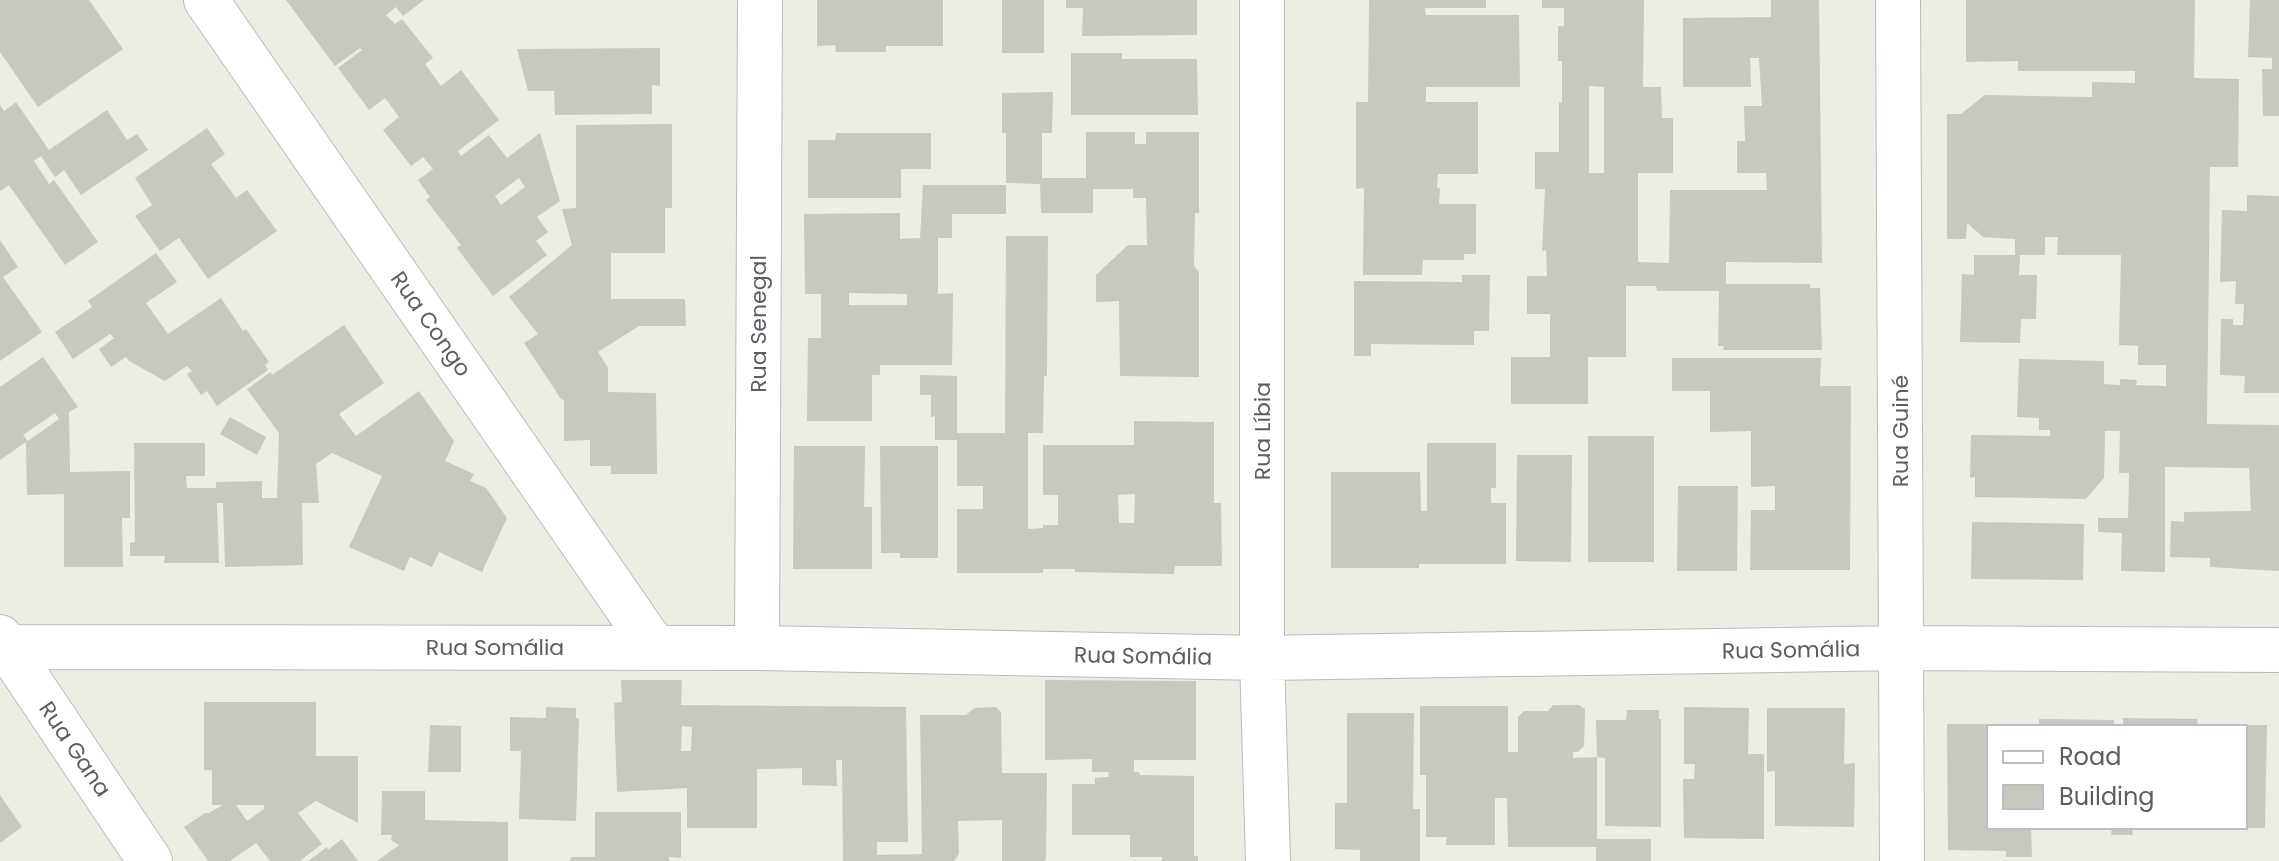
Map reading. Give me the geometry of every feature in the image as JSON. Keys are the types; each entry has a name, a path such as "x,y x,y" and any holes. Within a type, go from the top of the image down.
{"street":[{"name":"Rua Congo","path":"206,0 655,648"},
{"name":"Rua Senegal","path":"757,648 760,0"},
{"name":"Rua Líbia","path":"1262,0 1262,658 1268,861"},
{"name":"Rua Guiné","path":"1898,0 1902,861"},
{"name":"Rua Somália","path":"4,642 757,648 1262,658 1901,648 2279,650"},
{"name":"Rua Gana","path":"4,642 150,861"}],"building":[{"path":"0,0 89,0 123,49 38,107 0,52"},
{"path":"286,0 424,0 403,16 396,7 386,15 395,24 402,19 433,58 425,64 441,86 461,70 499,120 458,151 461,156 489,135 507,158 540,133 560,201 537,217 548,232 536,241 547,255 493,296 457,248 461,245 426,200 430,197 418,180 433,169 423,157 411,166 383,130 399,117 385,98 369,110 338,68 362,50 360,48 335,66","holes":["519,178 525,187 501,205 495,196"]},
{"path":"817,0 943,0 943,46 886,46 886,52 836,52 835,45 817,46"},
{"path":"1002,0 1044,0 1044,53 1002,53"},
{"path":"1066,0 1197,0 1197,35 1082,36 1083,8 1066,8"},
{"path":"1369,0 1486,0 1486,8 1425,8 1426,15 1519,15 1520,87 1426,87 1426,102 1478,102 1478,174 1438,174 1437,188 1440,188 1439,204 1476,204 1476,254 1464,254 1464,260 1423,260 1422,275 1363,275 1364,188 1356,189 1356,102 1368,102"},
{"path":"1542,0 1644,0 1643,87 1661,87 1662,118 1673,118 1673,173 1638,173 1638,262 1669,263 1670,190 1767,190 1766,173 1737,173 1737,141 1745,141 1744,106 1762,106 1759,58 1750,58 1751,87 1683,87 1683,18 1771,17 1771,0 1819,0 1822,263 1726,262 1726,284 1810,284 1810,288 1820,288 1822,350 1723,350 1724,346 1718,346 1719,291 1657,291 1656,286 1626,286 1626,357 1588,357 1588,404 1511,404 1511,357 1550,357 1550,314 1527,314 1527,276 1547,276 1546,250 1542,251 1545,189 1535,189 1535,152 1559,152 1559,102 1562,103 1558,26 1564,26 1564,8 1542,8","holes":["1589,86 1604,87 1604,173 1589,173"]},
{"path":"1966,0 2195,0 2194,78 2239,79 2238,167 2210,167 2207,424 2279,425 2279,571 2210,567 2210,558 2170,557 2171,521 2184,522 2184,512 2251,511 2249,468 2165,467 2165,572 2121,571 2122,533 2098,532 2098,518 2128,518 2129,473 2119,473 2120,431 2105,431 2104,478 2086,499 1975,497 1975,477 1970,478 1971,435 2050,436 2050,430 2039,430 2039,418 2017,417 2019,359 2104,361 2104,384 2120,385 2120,379 2137,380 2136,385 2166,386 2166,365 2138,365 2138,346 2119,345 2121,255 2057,255 2058,237 2045,237 2045,255 2020,255 2019,275 2037,275 2036,319 2021,319 2020,343 1960,342 1962,274 1974,275 1974,255 2015,255 2015,239 1983,237 1967,223 1966,239 1947,239 1947,114 1961,114 1985,95 2092,97 2092,82 2135,83 2135,71 2018,71 2018,61 1966,62"},
{"path":"2250,0 2279,0 2279,116 2263,116 2262,69 2272,69 2272,58 2248,57"},
{"path":"660,48 660,86 652,85 652,114 555,115 554,91 528,91 517,49"},
{"path":"1071,53 1122,53 1122,59 1197,59 1198,115 1071,115"},
{"path":"1053,92 1052,133 1042,133 1042,178 1086,178 1086,132 1135,132 1135,144 1146,144 1146,132 1199,132 1199,213 1195,213 1194,266 1199,272 1199,377 1120,376 1119,301 1096,302 1096,275 1128,245 1147,245 1146,198 1133,198 1133,189 1093,189 1093,213 1041,213 1040,184 1006,183 1002,93"},
{"path":"16,102 49,150 107,110 127,140 137,134 148,150 81,195 64,170 55,177 41,156 34,161 49,184 54,180 98,242 65,265 9,185 0,191 0,105 4,111"},
{"path":"672,124 672,208 665,208 665,253 611,253 611,299 685,299 686,326 639,326 598,352 608,368 608,392 656,393 657,474 611,474 611,466 590,466 590,440 564,441 564,400 524,343 538,334 509,297 572,245 562,209 576,208 576,125"},
{"path":"207,128 225,154 211,164 236,198 247,190 277,231 208,279 179,238 160,251 135,216 152,205 135,178"},
{"path":"836,133 931,133 931,169 901,169 901,198 808,198 808,140 835,140"},
{"path":"923,185 1006,185 1006,214 952,214 952,238 938,238 938,294 953,293 952,365 880,365 880,375 872,375 872,421 807,421 808,338 821,338 821,294 805,294 804,214 900,213 900,239 920,238","holes":["849,293 907,294 907,305 849,305"]},
{"path":"2247,195 2279,196 2279,393 2244,393 2245,376 2220,375 2221,319 2233,319 2233,325 2243,325 2244,304 2235,304 2236,281 2220,282 2222,210 2247,211"},
{"path":"1006,236 1048,236 1047,376 1044,376 1043,433 1028,433 1028,529 1058,525 1058,495 1043,495 1043,445 1134,445 1134,421 1214,422 1214,503 1221,503 1222,566 1175,566 1174,574 1075,572 1075,569 1043,569 1043,573 957,573 957,509 983,509 983,486 957,486 957,440 935,440 931,395 920,395 920,375 957,376 957,433 1005,433","holes":["1135,494 1134,523 1119,523 1118,495"]},
{"path":"0,240 18,267 3,277 42,332 0,361"},
{"path":"156,253 177,282 146,303 168,334 221,298 269,362 265,365 268,370 217,406 207,391 201,395 187,374 192,371 187,366 165,381 126,357 111,367 99,349 114,338 110,334 73,359 55,332 92,307 88,301"},
{"path":"1462,275 1490,275 1489,331 1474,331 1474,345 1371,344 1371,356 1354,356 1354,281 1462,282"},
{"path":"344,325 384,383 339,414 356,436 419,391 454,441 445,461 474,474 470,481 486,488 507,518 482,572 439,552 432,567 410,557 404,571 349,547 382,476 332,453 316,464 319,503 302,503 303,565 225,567 223,503 217,503 219,563 164,563 165,556 130,556 130,543 135,542 134,443 205,443 205,476 186,476 187,488 216,488 216,482 262,481 262,498 277,498 279,433 247,389"},
{"path":"43,357 78,407 69,412 70,472 130,471 130,518 122,518 123,567 64,567 64,494 27,495 26,442 0,460 0,387","holes":["55,413 59,419 28,441 23,435"]},
{"path":"1672,358 1821,358 1820,386 1851,386 1850,570 1750,570 1751,510 1775,510 1775,486 1751,487 1751,431 1710,432 1710,391 1672,391"},
{"path":"230,417 266,437 257,455 220,434"},
{"path":"1588,436 1654,436 1654,562 1588,562"},
{"path":"1427,443 1496,443 1496,488 1491,488 1491,503 1506,503 1506,564 1331,568 1331,472 1420,472 1421,511 1427,511"},
{"path":"794,446 865,446 864,507 872,507 872,569 793,569"},
{"path":"880,446 938,446 938,558 900,558 900,553 881,553"},
{"path":"1517,455 1572,455 1571,562 1516,561"},
{"path":"1678,486 1738,486 1737,571 1677,571"},
{"path":"1972,522 2084,524 2083,580 1971,579"},
{"path":"621,680 682,680 681,705 906,707 908,842 877,842 877,855 922,854 920,715 966,715 974,708 996,707 1001,712 1002,773 1047,773 1046,858 1044,861 1002,861 1002,820 958,821 959,854 954,861 843,861 842,760 836,760 837,786 802,785 802,768 757,769 757,828 687,828 687,788 617,792 614,703 622,702","holes":["682,726 692,727 691,751 681,751"]},
{"path":"1045,680 1196,681 1196,760 1134,760 1134,772 1140,775 1194,776 1194,856 1198,856 1198,861 1130,857 1130,835 1072,835 1072,784 1095,784 1095,778 1109,777 1108,772 1092,772 1092,759 1045,760"},
{"path":"204,702 316,702 316,756 358,756 358,823 316,801 298,813 322,844 300,861 270,861 256,843 230,861 208,861 184,827 223,805 212,805 212,770 204,770","holes":["236,805 264,805 264,809 247,821"]},
{"path":"1553,705 1579,705 1585,709 1584,746 1573,752 1573,758 1597,757 1597,839 1651,839 1651,861 1596,861 1596,847 1508,847 1507,798 1495,798 1495,845 1446,845 1447,837 1426,837 1426,775 1420,775 1420,706 1508,706 1508,752 1518,752 1518,717 1524,711 1548,711"},
{"path":"546,707 576,708 576,718 579,719 576,821 519,819 521,751 510,751 510,717 546,718"},
{"path":"1684,707 1749,708 1748,754 1764,754 1764,839 1684,838 1683,779 1694,779 1695,764 1684,764"},
{"path":"1767,708 1845,708 1844,764 1855,763 1854,827 1775,826 1775,771 1767,772"},
{"path":"1627,710 1659,710 1661,827 1605,826 1605,758 1597,757 1596,720 1626,720"},
{"path":"1347,713 1414,713 1413,809 1420,809 1420,861 1360,861 1360,850 1335,849 1335,803 1347,803"},
{"path":"2123,718 2197,719 2198,725 2123,725"},
{"path":"2039,719 2114,720 2114,725 2039,725"},
{"path":"1947,724 1989,724 1987,829 2031,829 2032,857 2006,857 2006,851 1948,850"},
{"path":"430,725 461,726 461,772 428,772"},
{"path":"2247,725 2267,725 2265,828 2247,828"},
{"path":"382,791 425,791 425,820 508,822 508,861 377,861 399,845 391,840 392,835 381,835"},
{"path":"0,795 22,827 0,843"},
{"path":"595,812 681,812 681,858 669,857 669,861 570,861 571,857 595,857"},
{"path":"2112,829 2132,829 2133,835 2111,835"},
{"path":"342,839 358,861 308,861 327,847 328,850"}]}
